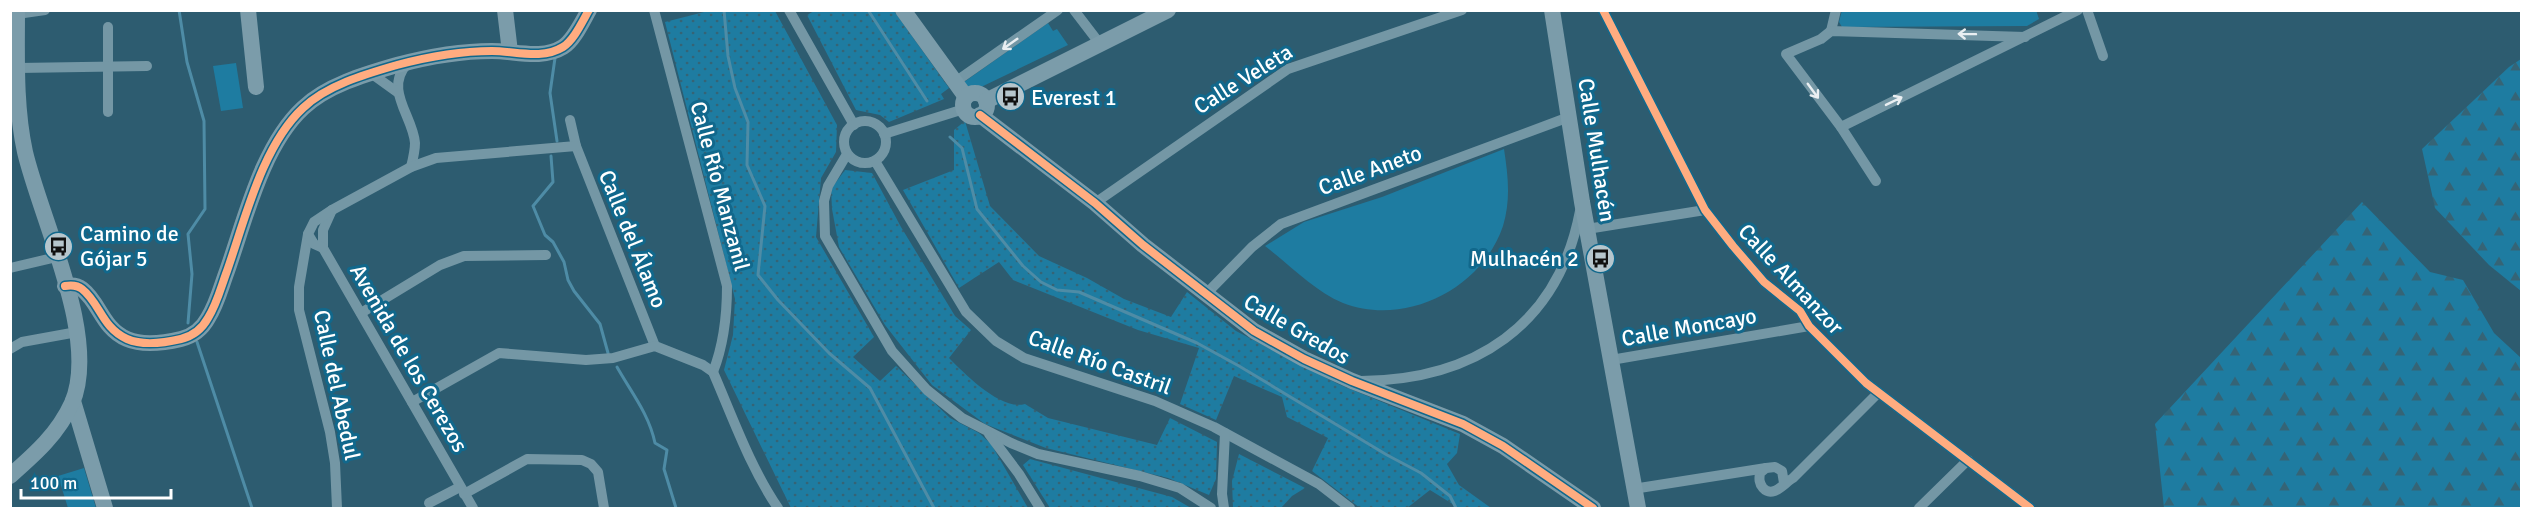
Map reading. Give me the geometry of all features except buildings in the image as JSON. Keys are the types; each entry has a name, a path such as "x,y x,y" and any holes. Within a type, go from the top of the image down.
{"street":[{"path":"10,476 45,444 57,429 73,401 79,367 80,351 77,332 25,151 18,100 17,12 45,10"},
{"path":"248,10 256,87"},
{"path":"505,10 510,52"},
{"path":"65,286 73,285 83,289 103,319 128,340 157,343 181,339 199,331 214,306 266,166 286,128 303,108 325,92 408,63 440,56 491,51 534,54 554,52 566,46 589,10"},
{"name":"Calle Río Manzanil","path":"654,10 727,286 727,317 719,356 713,372"},
{"path":"789,10 854,124"},
{"path":"955,82 1058,10"},
{"path":"1074,10 1100,44"},
{"path":"884,134 965,103 977,93 983,108 1168,10"},
{"name":"Calle Veleta","path":"1095,203 1288,69 1462,10"},
{"name":"Calle Mulhacén","path":"1552,10 1582,202 1635,502"},
{"path":"1605,10 1618,19"},
{"name":"Calle Almanzor","path":"1605,10 1705,210 1764,282 1800,311 1809,326 1878,393 2030,508"},
{"path":"1836,10 1831,31 1821,39 1786,54 1841,127 1876,181"},
{"path":"1841,127 2078,10"},
{"path":"2087,10 2103,56"},
{"path":"905,11 955,82 965,103"},
{"path":"108,27 108,112"},
{"path":"1831,31 2025,37"},
{"path":"408,63 402,69 397,92 415,142 427,154 436,158"},
{"path":"18,68 147,66"},
{"path":"372,74 397,92"},
{"name":"Calle Gredos","path":"983,108 1143,245 1254,331 1304,359 1352,381 1462,424 1547,475 1593,508"},
{"name":"Calle Aneto","path":"1206,294 1252,247 1281,224 1569,117"},
{"name":"Calle del Álamo","path":"570,120 576,146 655,346"},
{"path":"868,122 880,128 884,134 886,146 884,152 875,161 856,162 844,148 845,134 854,124 868,122"},
{"path":"411,167 415,142"},
{"path":"308,234 314,222 332,210 411,167 436,158 576,146"},
{"path":"847,154 834,174 826,194 823,220 825,236 892,351 927,390 962,418 1038,454 1140,476 1180,488 1208,506 1222,494"},
{"name":"Calle Río Castril","path":"875,161 966,312 996,341 1024,358 1155,401 1225,433 1319,484 1350,508"},
{"path":"1352,381 1386,381 1447,369 1473,359 1511,336 1536,310 1563,265 1575,238 1582,202"},
{"name":"Avenida de los Cerezos","path":"332,210 323,230 323,248 472,508"},
{"path":"1587,229 1705,210"},
{"name":"Avenida de los Cerezos","path":"308,234 314,244 323,248"},
{"name":"Calle del Abedul","path":"308,234 299,287 299,310 330,432 335,463 337,508"},
{"path":"361,313 440,265 464,256 546,255"},
{"path":"10,268 57,256"},
{"name":"Calle Moncayo","path":"1611,360 1809,326"},
{"path":"10,348 22,342 77,332"},
{"path":"412,402 499,353 586,360 613,358 655,346 703,365 713,372 758,473 778,508"},
{"path":"1766,468 1759,477 1764,489 1775,491 1793,478 1878,393"},
{"path":"73,401 105,508"},
{"path":"987,431 1019,474 1040,508"},
{"path":"1224,508 1222,494 1225,433"},
{"path":"1225,463 1233,451 1246,443"},
{"path":"462,490 527,459 582,460 591,464 598,472 604,508"},
{"path":"1920,508 1968,460"},
{"path":"1635,502 1766,468 1779,469 1784,475 1784,483"},
{"name":"Avenida de los Cerezos","path":"429,503 462,490"}],"green space":[{"path":"1842,10 2036,10 2039,19 2027,26 1842,27 1839,22"},
{"path":"708,11 775,11 837,125 836,152 821,178 816,237 874,337 853,357 880,381 896,366 950,418 979,433 991,444 1028,508 791,508 724,370 733,335 735,299 665,22"},
{"path":"814,11 894,11 949,88 941,94 944,99 889,122 880,115 856,110 807,15"},
{"path":"1048,23 1053,31 1057,29 1068,45 979,88 965,86 964,82"},
{"path":"2521,59 2521,291 2489,265 2435,208 2422,149 2509,67"},
{"path":"236,63 243,108 221,111 213,66"},
{"path":"965,121 990,206 1039,256 1087,278 1124,299 1171,317 1187,292 1236,331 1338,384 1460,434 1457,453 1447,464 1459,485 1491,508 1459,508 1430,490 1407,508 1360,508 1312,471 1328,438 1287,417 1282,397 1234,376 1216,420 1180,404 1199,348 1138,330 1013,280 999,262 959,288 903,190 954,170 954,130"},
{"path":"1504,149 1508,197 1503,226 1493,248 1478,268 1459,284 1438,297 1415,306 1391,310 1367,309 1343,303 1312,285 1265,246 1304,222 1382,197"},
{"path":"845,170 872,173 901,227 955,316 971,330 949,358 984,390 1005,402 1016,405 1025,404 1048,418 1157,445 1170,418 1217,442 1216,479 1209,495 1168,478 1046,448 985,424 932,385 885,325 839,247 831,189"},
{"path":"2362,202 2430,272 2463,280 2494,333 2521,358 2521,508 2164,508 2155,424"},
{"path":"1239,454 1305,488 1292,496 1281,508 1233,508 1232,481"},
{"path":"1030,459 1172,497 1191,508 1050,508 1023,465"},
{"path":"84,468 96,508 68,508 58,476"}],"waterway":[{"path":"179,10 187,62 204,121 205,209 188,234 192,274 188,323"},
{"path":"724,10 728,56 735,88 748,122 747,165 765,206 758,275 778,300 829,353 870,388 934,508"},
{"path":"868,10 927,101"},
{"path":"555,58 550,93 557,141"},
{"path":"950,137 962,148 977,209 1023,266 1041,282 1057,290 1079,292 1197,343 1421,473 1450,496 1456,508"},
{"path":"551,156 553,182 533,206 545,235 553,242 564,262 568,280 574,291 600,324 608,353"},
{"path":"197,342 252,508"},
{"path":"617,367 644,413 655,443 667,450 664,469 676,508"}],"cycle path":[{"path":"65,286 82,289 112,329 127,339 140,343 154,343 181,339 197,332 214,307 248,207 266,163 276,142 303,108 323,93 360,76 420,59 480,51 528,54 555,51 571,40 589,10"},
{"path":"1603,10 1705,210 1733,246 1764,282 1800,311 1809,326 1866,383 2030,508"},
{"path":"980,115 1095,203 1143,245 1254,331 1304,359 1352,381 1463,424 1503,446 1593,508"}],"place":[{"name":"Everest 1","path":"1010,97"},
{"name":"Camino de Gójar 5","path":"59,246"},
{"name":"Mulhacén 2","path":"1600,258"}]}
